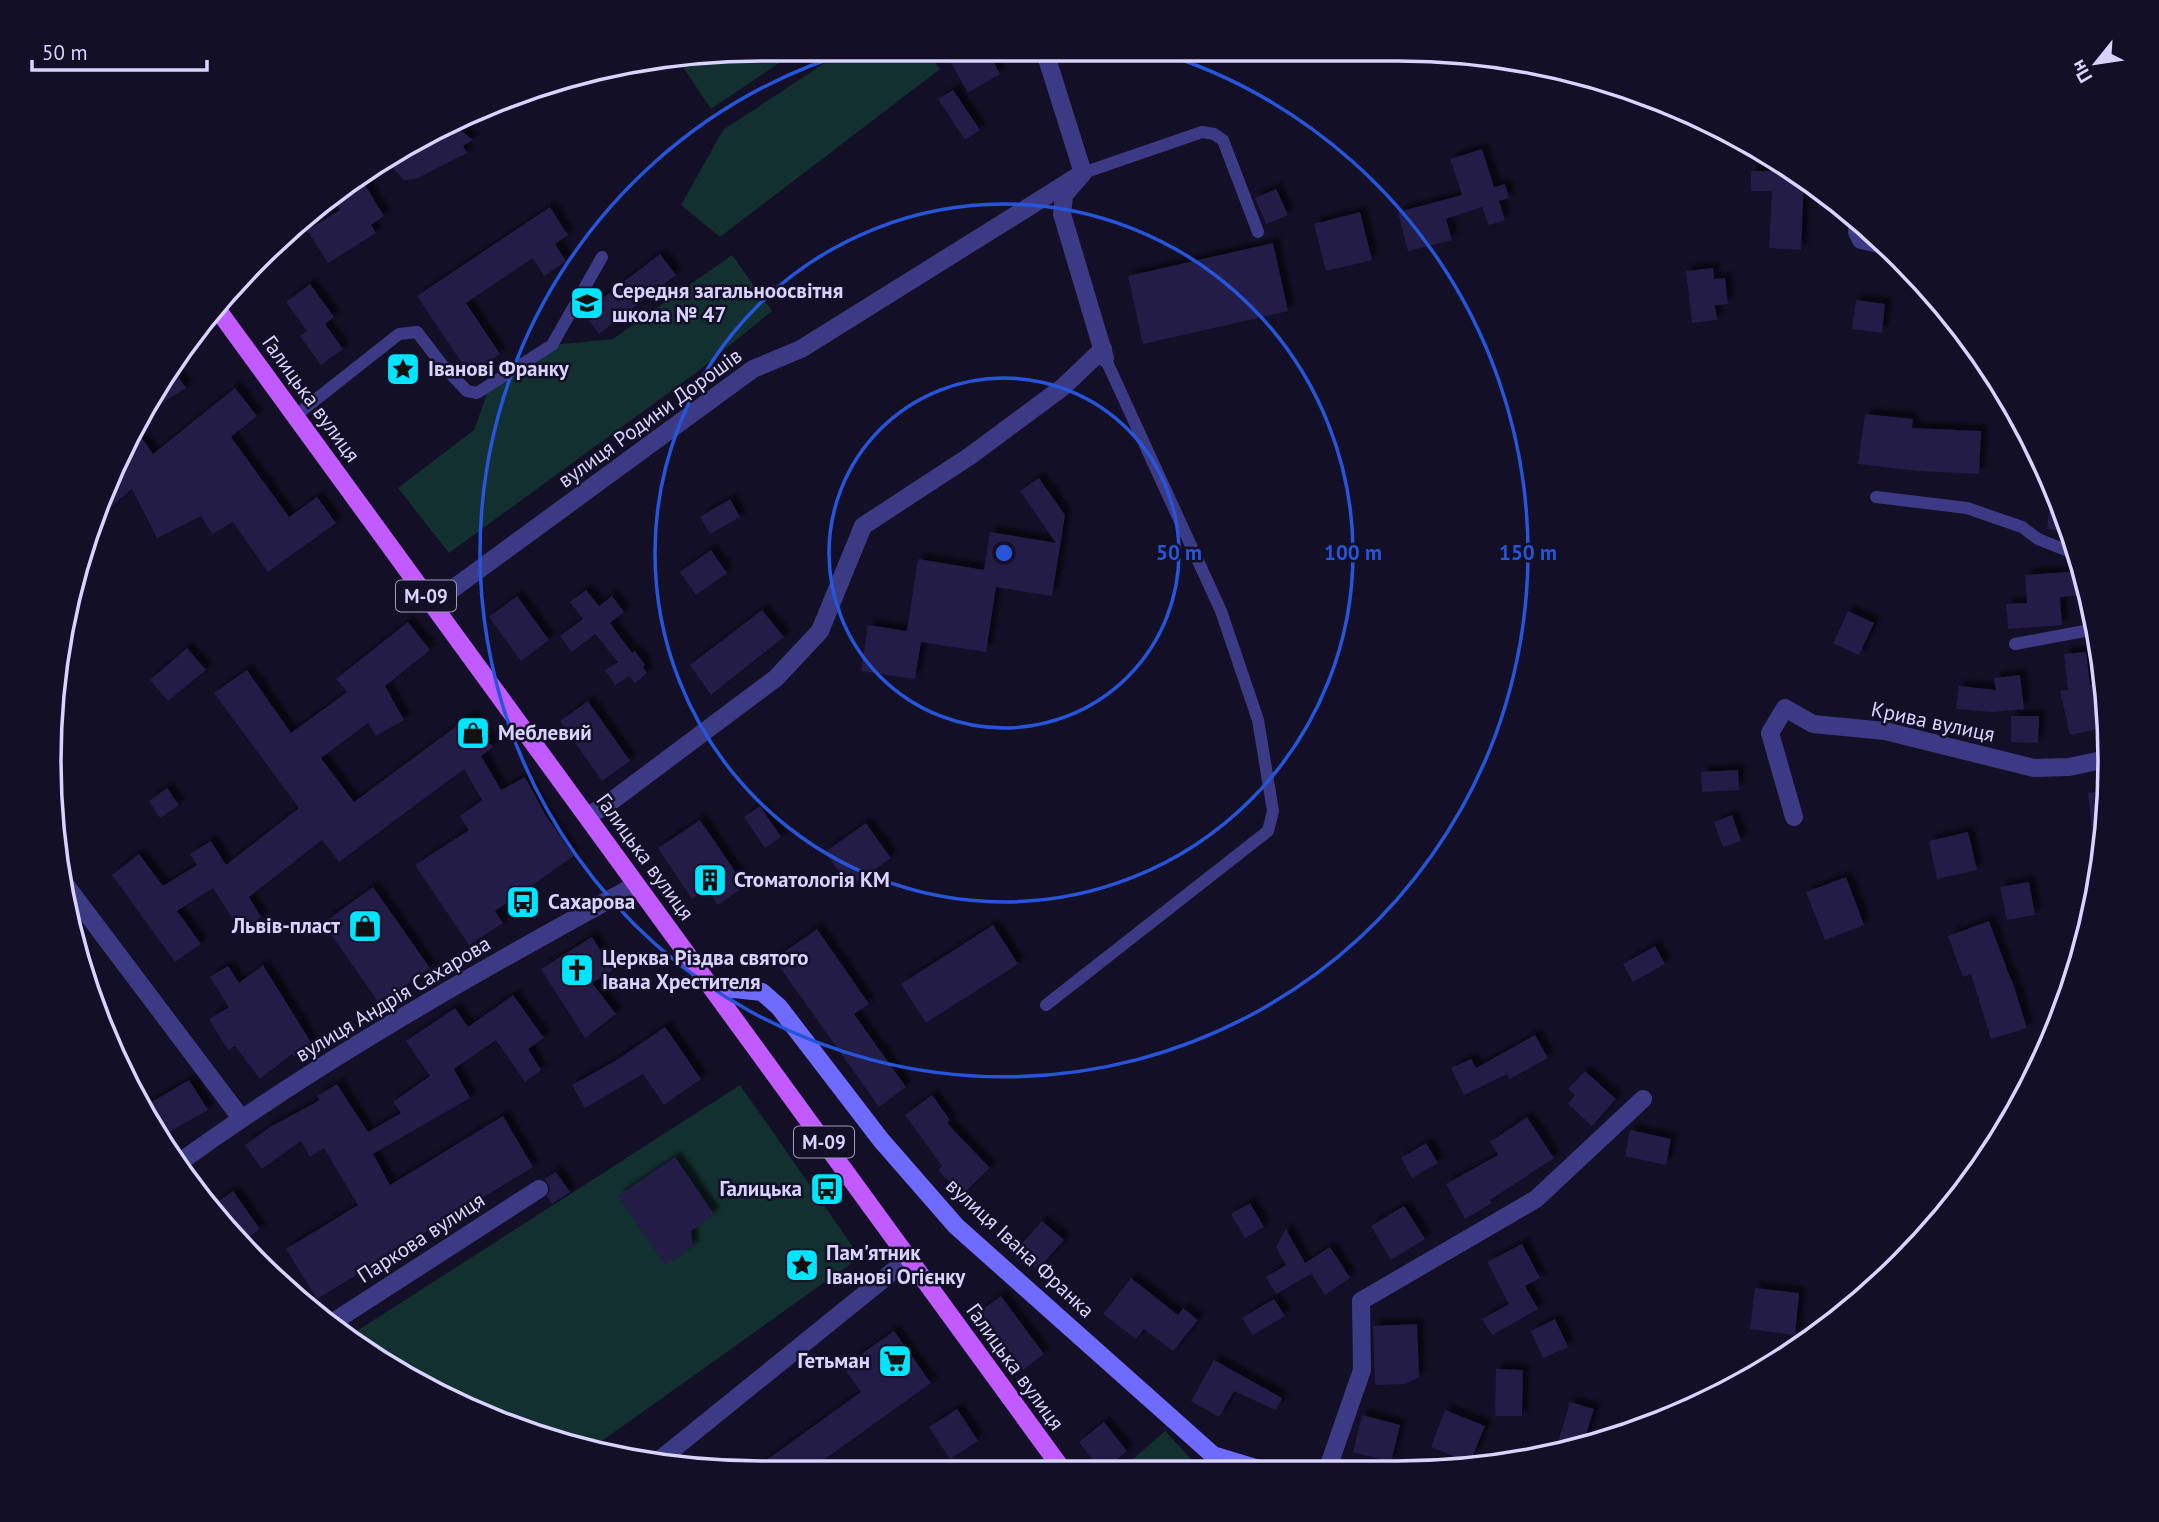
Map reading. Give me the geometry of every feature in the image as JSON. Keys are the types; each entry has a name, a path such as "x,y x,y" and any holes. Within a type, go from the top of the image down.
{"main road":[{"name":"Галицька вулиця","path":"222,316 1056,1461"}],"street":[{"path":"588,816 776,678 820,631 863,526 970,456 1104,355 1062,214 1064,195 1083,173 1048,61"},
{"name":"вулиця Родини Дорошів","path":"432,604 753,369 802,349 1083,173"},
{"name":"Крива вулиця","path":"1794,817 1770,733 1785,708 1813,724 1885,731 2034,768 2069,767 2098,761"},
{"name":"вулиця Андрія Сахарова","path":"185,1158 241,1118 425,1003 636,885"},
{"path":"75,896 241,1118"},
{"name":"вулиця Івана Франка","path":"716,992 734,989 762,992 779,1007 881,1140 956,1226 1213,1455 1233,1461"},
{"path":"1330,1461 1362,1370 1361,1301 1536,1199 1643,1099"},
{"name":"Паркова вулиця","path":"339,1319 539,1189"},
{"path":"666,1454 908,1259"}],"lane":[{"path":"1083,173 1202,132 1214,134 1223,140 1258,232"},
{"path":"295,416 399,334 417,332 443,366 467,391 477,393 552,345 602,257"},
{"path":"1046,1005 1268,831 1273,811 1258,720 1222,611 1104,355"},
{"path":"1876,497 1967,509 2022,527 2048,544 2065,550"},
{"path":"2015,643 2085,631"}],"green space":[{"path":"782,61 711,109 682,66"},
{"path":"828,61 934,61 940,69 720,237 681,205 723,130"},
{"path":"732,255 772,311 697,372 449,553 398,488 474,430 490,386 552,345 613,339"},
{"path":"740,1085 860,1257 601,1442 536,1424 452,1389 411,1367 356,1331"},
{"path":"1165,1431 1193,1461 1131,1461"}],"building":[{"path":"950,61 993,61 1000,74 968,93"},
{"path":"953,90 980,130 965,140 938,99"},
{"path":"460,130 473,140 463,146 467,153 416,179 404,180 392,167"},
{"path":"1482,149 1494,187 1505,184 1509,198 1499,201 1505,220 1489,225 1482,207 1446,219 1452,240 1408,251 1398,212 1462,195 1450,159"},
{"path":"1751,171 1774,171 1803,191 1801,250 1769,248 1772,191 1751,191"},
{"path":"365,184 384,216 371,225 376,233 328,263 307,230 340,210 337,205"},
{"path":"1276,189 1288,215 1266,224 1255,198"},
{"path":"550,207 568,235 555,244 566,261 544,276 533,258 466,303 500,354 470,375 417,296"},
{"path":"1360,212 1372,260 1326,271 1314,224"},
{"path":"1273,243 1288,311 1143,344 1128,276"},
{"path":"660,254 676,275 599,334 583,313"},
{"path":"1713,268 1714,279 1725,278 1728,304 1715,305 1717,320 1692,323 1686,271"},
{"path":"310,284 334,317 325,324 343,349 321,365 300,336 307,331 286,302"},
{"path":"1856,300 1885,304 1882,333 1852,329"},
{"path":"177,375 186,388 158,405"},
{"path":"235,388 257,416 231,437 289,517 317,497 336,523 268,572 233,522 212,534 201,516 157,538 132,489 109,508 141,437 153,454"},
{"path":"1865,414 1913,419 1912,428 1981,431 1979,474 1858,464"},
{"path":"1039,478 1065,515 1052,596 996,587 986,652 921,642 915,679 861,671 868,625 907,631 918,559 984,570 990,532 1056,543 1020,491"},
{"path":"730,499 740,517 710,534 700,517"},
{"path":"2050,507 2059,530 2047,529"},
{"path":"711,550 727,573 696,595 680,572"},
{"path":"2072,572 2078,595 2060,597 2062,625 2008,629 2006,604 2027,603 2025,575"},
{"path":"586,590 599,606 612,596 624,612 610,623 632,653 635,651 645,665 643,667 647,673 635,683 629,676 615,685 605,670 618,662 595,634 572,652 560,636 583,619 570,602"},
{"path":"517,596 549,640 521,661 489,617"},
{"path":"762,610 784,637 711,695 690,665"},
{"path":"1848,611 1874,623 1859,655 1833,643"},
{"path":"408,622 430,650 385,686 404,720 376,736 368,723 321,758 354,802 470,716 493,747 481,756 501,790 525,777 545,814 574,856 495,911 503,923 469,945 415,865 469,830 460,816 482,800 464,769 339,862 322,840 249,897 261,917 240,930 213,888 177,911 201,944 175,962 112,875 139,854 163,886 197,865 190,854 211,841 226,865 299,808 214,693 247,670 291,733 347,692 336,679"},
{"path":"187,648 206,670 168,701 150,680"},
{"path":"2086,652 2090,685 2093,684 2097,729 2070,735 2060,691 2068,690 2064,654"},
{"path":"2020,675 2024,709 1993,712 1956,709 1959,686 1996,690 1994,678"},
{"path":"588,701 630,761 602,781 560,721"},
{"path":"2011,716 2039,716 2038,743 2011,742"},
{"path":"1738,770 1739,790 1702,792 1701,772"},
{"path":"167,788 179,805 160,818 149,801"},
{"path":"2097,792 2093,838 2088,793"},
{"path":"760,806 781,837 765,848 744,817"},
{"path":"1732,815 1741,841 1723,847 1714,822"},
{"path":"700,820 745,886 718,905 706,889 692,899 658,848"},
{"path":"866,823 891,858 850,887 825,852"},
{"path":"1968,832 1977,870 1937,879 1929,841"},
{"path":"1846,877 1864,925 1825,940 1806,892"},
{"path":"2029,882 2035,915 2007,920 2000,887"},
{"path":"373,887 430,968 379,1003 323,923"},
{"path":"1989,921 2027,1028 1991,1039 1971,974 1963,977 1948,936"},
{"path":"993,925 1018,964 926,1023 901,984"},
{"path":"817,929 869,1004 854,1014 906,1087 879,1107 774,959"},
{"name":"Церква Різдва святого Івана Хрестителя","path":"592,937 613,970 592,983 616,1014 585,1038 541,969"},
{"path":"1655,946 1665,964 1633,982 1623,964"},
{"path":"263,965 312,1044 294,1057 292,1054 260,1079 235,1046 228,1050 209,1019 229,1007 210,977 228,966 239,983"},
{"path":"513,995 544,1038 528,1049 541,1070 525,1082 496,1040 454,1069 470,1098 373,1154 390,1185 503,1116 533,1167 317,1299 286,1249 358,1205 324,1148 310,1157 301,1141 262,1169 245,1145 270,1127 320,1100 317,1096 337,1084 368,1132 401,1113 393,1102 430,1076 406,1041 455,1008 468,1027"},
{"path":"665,1027 701,1079 664,1105 643,1074 585,1108 572,1085 615,1061"},
{"path":"1535,1035 1548,1058 1510,1079 1507,1074 1464,1095 1451,1068 1471,1059 1476,1068"},
{"path":"1585,1071 1616,1099 1592,1126 1568,1104 1575,1095 1568,1089"},
{"path":"189,1080 208,1110 168,1132 150,1103"},
{"path":"932,1095 950,1120 947,1123 990,1168 962,1195 938,1170 942,1166 905,1115"},
{"path":"1527,1117 1554,1158 1465,1219 1446,1184 1498,1155 1490,1142"},
{"path":"1630,1130 1671,1139 1666,1165 1625,1156"},
{"path":"1426,1143 1438,1163 1412,1178 1401,1158"},
{"path":"675,1157 714,1214 691,1231 693,1246 665,1265 618,1196"},
{"path":"556,1172 570,1192 552,1204 547,1196 550,1188 545,1179"},
{"path":"233,1191 260,1229 248,1237 218,1201"},
{"path":"1250,1203 1264,1227 1245,1238 1231,1214"},
{"path":"1404,1206 1425,1239 1391,1260 1371,1226"},
{"path":"1042,1221 1064,1240 1037,1270 1015,1251"},
{"path":"1286,1229 1305,1263 1330,1247 1350,1278 1325,1295 1307,1267 1311,1274 1276,1294 1266,1277 1286,1265 1276,1247"},
{"path":"1522,1244 1540,1278 1525,1286 1538,1309 1492,1335 1482,1319 1509,1304 1487,1262"},
{"path":"1131,1278 1178,1315 1183,1308 1198,1320 1173,1351 1144,1329 1136,1339 1103,1314"},
{"path":"1755,1288 1799,1293 1795,1335 1750,1329"},
{"path":"1001,1296 1044,1354 1023,1370 980,1311"},
{"path":"1274,1299 1285,1316 1253,1335 1242,1318"},
{"path":"1555,1319 1568,1347 1543,1358 1531,1331"},
{"path":"1417,1324 1419,1377 1405,1384 1375,1385 1373,1326"},
{"path":"894,1331 931,1383 822,1461 765,1461 861,1392 843,1367"},
{"path":"1214,1360 1282,1398 1276,1410 1234,1391 1219,1417 1191,1401"},
{"path":"1496,1369 1523,1370 1522,1416 1495,1416"},
{"path":"1570,1402 1594,1409 1586,1435 1558,1442"},
{"path":"957,1409 978,1441 950,1459 929,1427"},
{"path":"1445,1410 1485,1426 1473,1456 1457,1458 1431,1447"},
{"path":"1362,1415 1400,1425 1391,1461 1353,1452"},
{"path":"1104,1422 1127,1451 1115,1461 1094,1461 1079,1442"}],"place":[{"name":"Середня загальноосвітня школа № 47","path":"587,303"},
{"name":"Іванові Франку","path":"403,369"},
{"name":"Меблевий","path":"473,733"},
{"name":"Стоматологія KM","path":"710,880"},
{"name":"Сахарова","path":"523,902"},
{"name":"Львів-пласт","path":"365,926"},
{"name":"Церква Різдва святого Івана Хрестителя","path":"577,970"},
{"name":"Галицька","path":"827,1189"},
{"name":"Пам'ятник Іванові Огієнку","path":"802,1265"},
{"name":"Гетьман","path":"895,1361"}]}
